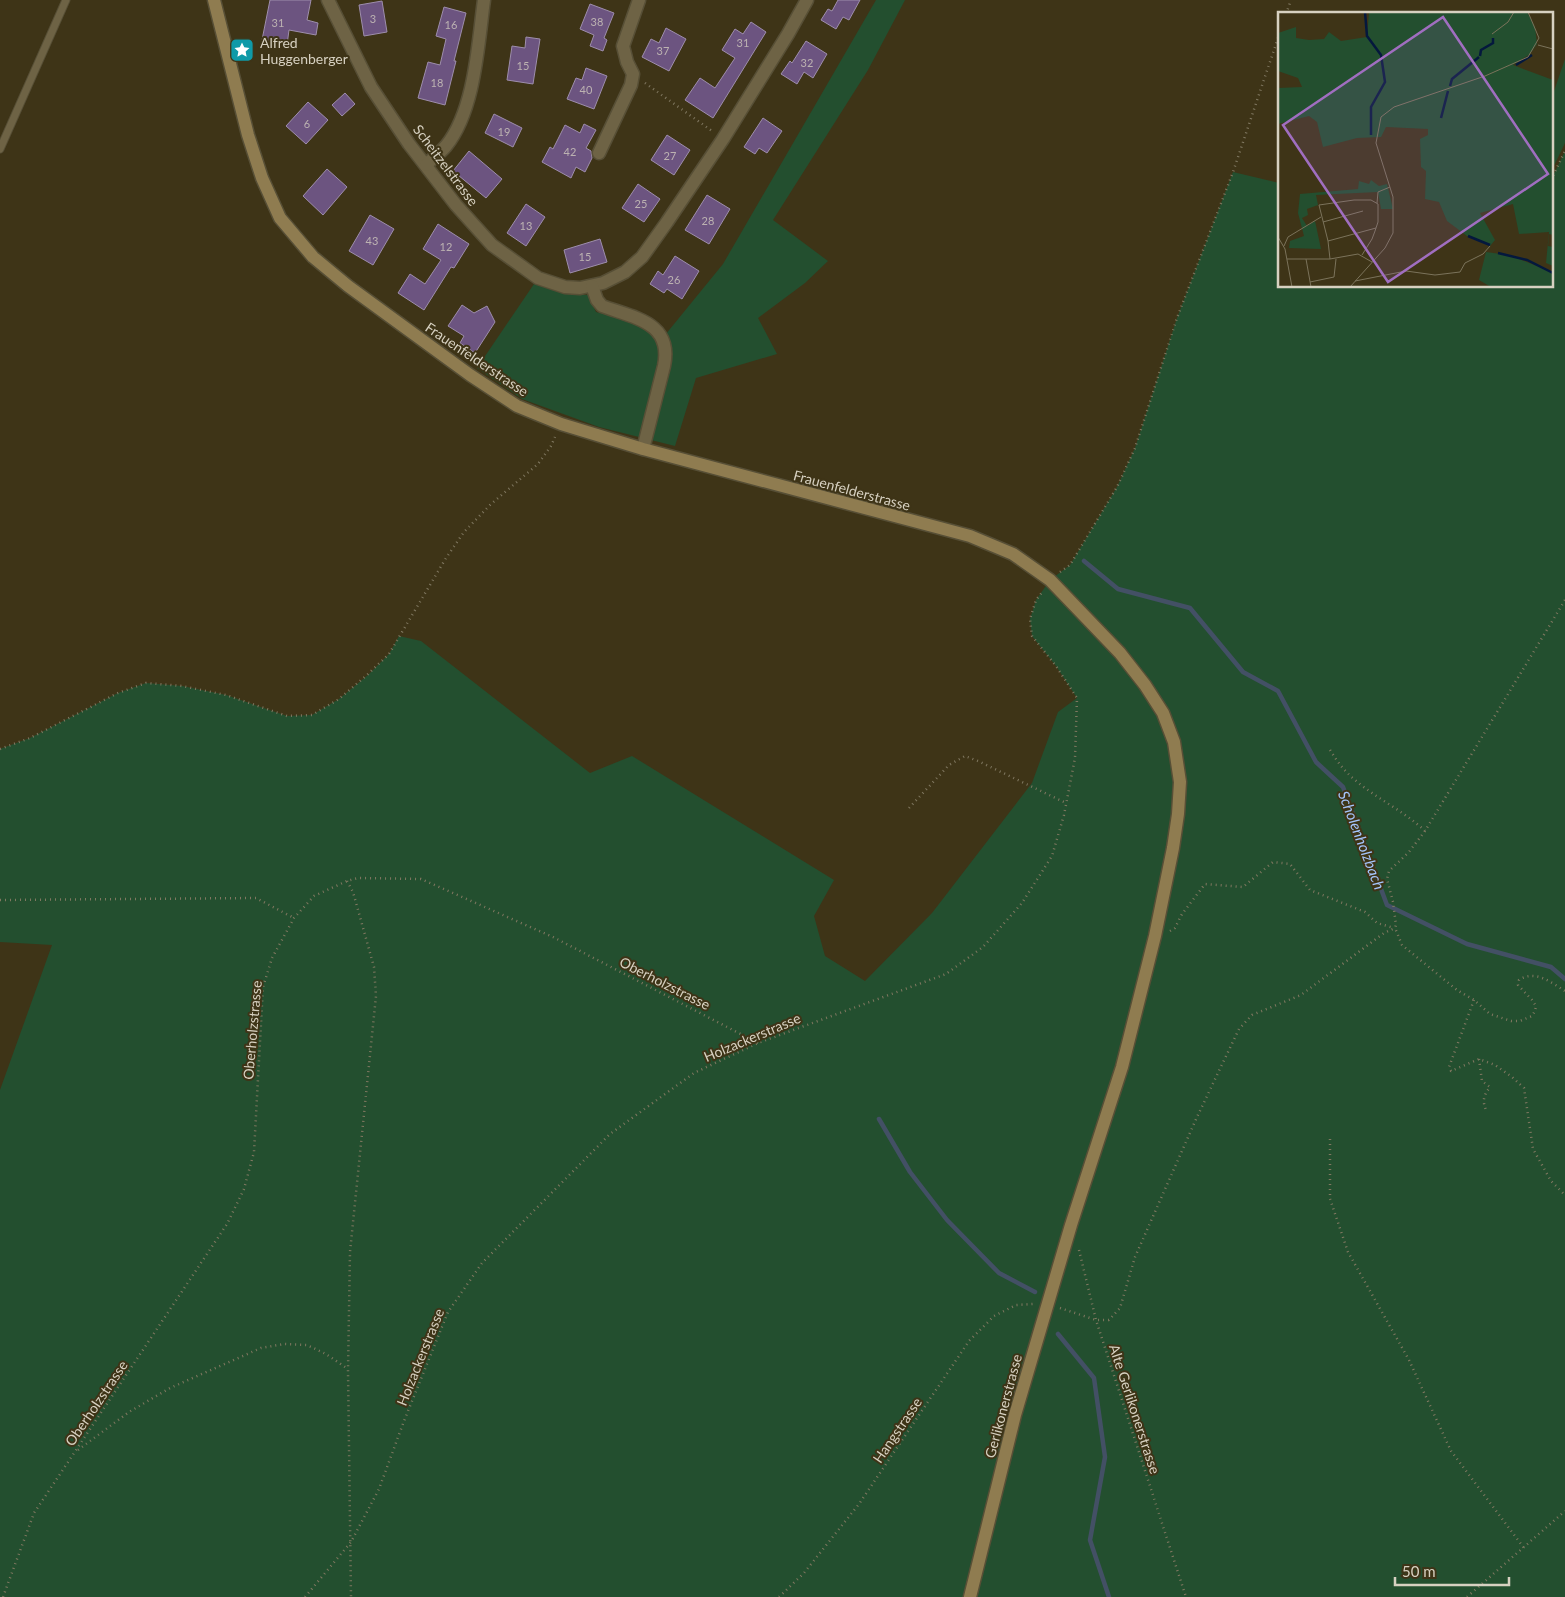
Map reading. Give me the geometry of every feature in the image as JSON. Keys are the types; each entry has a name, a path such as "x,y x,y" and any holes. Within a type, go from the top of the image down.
{"street":[{"name":"Frauenfelderstrasse","path":"214,0 248,135 262,178 280,218 313,257 363,298 470,375 517,406 561,424 643,450 970,536 1013,554 1050,580 1120,653 1145,685 1162,713 1174,742 1180,782 1178,814 1155,936 1122,1067 1071,1225"},
{"name":"Scheitzelstrasse","path":"328,0 371,87 410,144 456,205 492,245 538,278 580,288 603,283 625,272 642,257 723,139 807,0"},
{"path":"426,165 446,146 466,106 472,86 484,0"},
{"path":"599,153 631,85 633,74 627,62 623,46 639,0"},
{"path":"592,286 597,300 602,306 652,325 663,339 666,347 664,366 643,450"},
{"name":"Gerlikonerstrasse","path":"970,1597 1015,1415 1071,1225"}],"lane":[{"path":"0,149 66,0"}],"path":[{"path":"1287,12 1291,0"},
{"name":"Holzackerstrasse","path":"305,1597 351,1542 379,1489 448,1312 482,1263 610,1134 694,1073 758,1043 946,974 984,946 1022,903 1052,856 1076,758 1077,698 1056,666 1032,636 1030,619 1036,600 1050,580 1070,565 1117,487 1135,448 1177,318 1233,172 1278,38"},
{"path":"633,74 723,139"},
{"path":"1552,178 1565,150"},
{"path":"0,749 30,738 118,693 146,683 182,686 226,695 287,716 312,715 339,699 368,675 389,654 446,558 464,532 491,504 538,464 551,446 561,424"},
{"path":"1565,600 1425,831 1409,852 1389,871 1387,879 1393,902 1396,927 1402,945 1456,990 1474,1000 1490,1014 1510,1021 1520,1021 1532,1016 1536,1006 1518,985 1519,980 1522,978 1530,976 1546,978 1565,991"},
{"path":"1330,750 1340,766 1355,780 1412,819 1425,831"},
{"path":"909,808 949,765 965,756 1066,803"},
{"path":"1168,925 1166,934 1175,928 1182,914 1205,884 1242,887 1273,862 1290,864 1310,890 1364,912 1377,922 1396,927"},
{"name":"Oberholzstrasse","path":"3,1597 34,1513 227,1224 244,1189 254,1152 264,987 272,958 294,918 314,896 358,878 421,879 553,936 758,1043"},
{"path":"347,881 353,892 374,967 376,996 350,1252 348,1370 351,1597"},
{"path":"0,900 256,898 294,918"},
{"path":"1048,1304 1096,1320 1109,1320 1120,1308 1139,1248 1197,1116 1239,1029 1252,1015 1301,995 1384,933 1396,927"},
{"path":"1474,1000 1449,1068 1451,1071 1479,1059 1495,1065 1524,1088 1533,1149 1551,1181 1565,1195"},
{"path":"1479,1059 1482,1081 1490,1088 1484,1095 1483,1106 1486,1112"},
{"path":"1330,1138 1330,1199 1348,1252 1409,1360 1451,1452 1524,1548"},
{"name":"Alte Gerlikonerstrasse","path":"1071,1225 1096,1320 1186,1597"},
{"name":"Hangstrasse","path":"779,1597 804,1573 859,1504 969,1341 994,1316 1016,1305 1048,1304"},
{"path":"75,1452 129,1412 170,1388 261,1348 284,1344 307,1345 326,1354 348,1370"},
{"path":"1467,1597 1565,1510"}],"green space":[{"path":"876,0 905,0 868,70 773,220 828,261 805,283 758,318 777,354 696,378 675,446 599,427 522,399 477,368 534,284 562,293 588,295 596,312 648,326 661,340 723,264"},
{"path":"1565,59 1565,143 1552,170 1552,97"},
{"path":"1565,151 1565,1597 0,1597 0,1090 52,945 0,942 0,749 30,738 118,693 146,683 182,686 226,695 287,716 312,715 339,699 368,675 389,654 399,636 421,641 590,773 632,756 834,880 814,916 825,956 865,981 932,913 1032,783 1058,712 1077,698 1056,666 1032,636 1030,619 1036,600 1050,580 1070,565 1117,487 1135,448 1177,318 1233,172 1278,183 1278,288 1552,288 1552,178"}],"building":[{"path":"270,0 311,0 307,20 318,23 316,35 289,30 287,45 262,40"},
{"path":"838,0 860,0 849,20 843,17 836,29 821,20 828,9 832,11"},
{"path":"382,1 387,32 364,36 359,5"},
{"path":"590,4 614,13 604,38 607,40 603,51 590,46 594,35 580,29"},
{"path":"444,7 466,13 445,105 418,98 428,62 440,65 446,39 436,36"},
{"path":"751,22 766,32 713,118 685,100 700,78 715,88 735,58 722,50 735,29 743,34"},
{"path":"666,28 686,39 669,71 642,57 651,39 659,43"},
{"path":"526,37 540,39 533,84 507,80 512,46 525,48"},
{"path":"806,41 827,54 813,78 804,72 797,84 781,74 790,61 792,63"},
{"path":"586,68 607,76 594,109 567,99 576,78 582,80"},
{"path":"345,93 355,104 342,116 332,105"},
{"path":"308,102 328,120 306,144 286,126"},
{"path":"494,114 522,128 513,147 485,133"},
{"path":"763,118 782,131 767,153 759,148 755,154 744,147"},
{"path":"584,124 596,130 586,148 591,151 592,158 585,172 576,167 571,178 542,162 550,147 553,149 565,125 580,133"},
{"path":"667,135 690,150 674,175 651,160"},
{"path":"469,151 502,179 486,198 453,171"},
{"path":"327,169 347,187 323,215 303,196"},
{"path":"638,184 660,199 644,222 622,208"},
{"path":"707,195 730,209 709,244 685,230"},
{"path":"526,204 545,217 526,246 507,233"},
{"path":"370,215 394,229 373,265 349,251"},
{"path":"438,224 469,244 454,268 451,267 424,310 398,293 410,274 425,284 441,260 423,249"},
{"path":"600,239 607,262 570,273 564,250"},
{"path":"675,256 699,271 682,299 667,289 664,293 650,284 658,271 663,275"},
{"path":"462,305 474,313 487,306 495,322 475,353 460,343 464,336 448,326"}],"waterway":[{"name":"Scholenholzbach","path":"1084,561 1118,589 1190,608 1243,672 1278,691 1316,762 1343,787 1387,905 1467,944 1551,967 1565,979"},
{"path":"879,1119 910,1172 947,1220 999,1273 1035,1292"},
{"path":"1058,1334 1094,1378 1105,1457 1090,1540 1109,1597"}],"place":[{"name":"Alfred Huggenberger","path":"242,50"}]}
